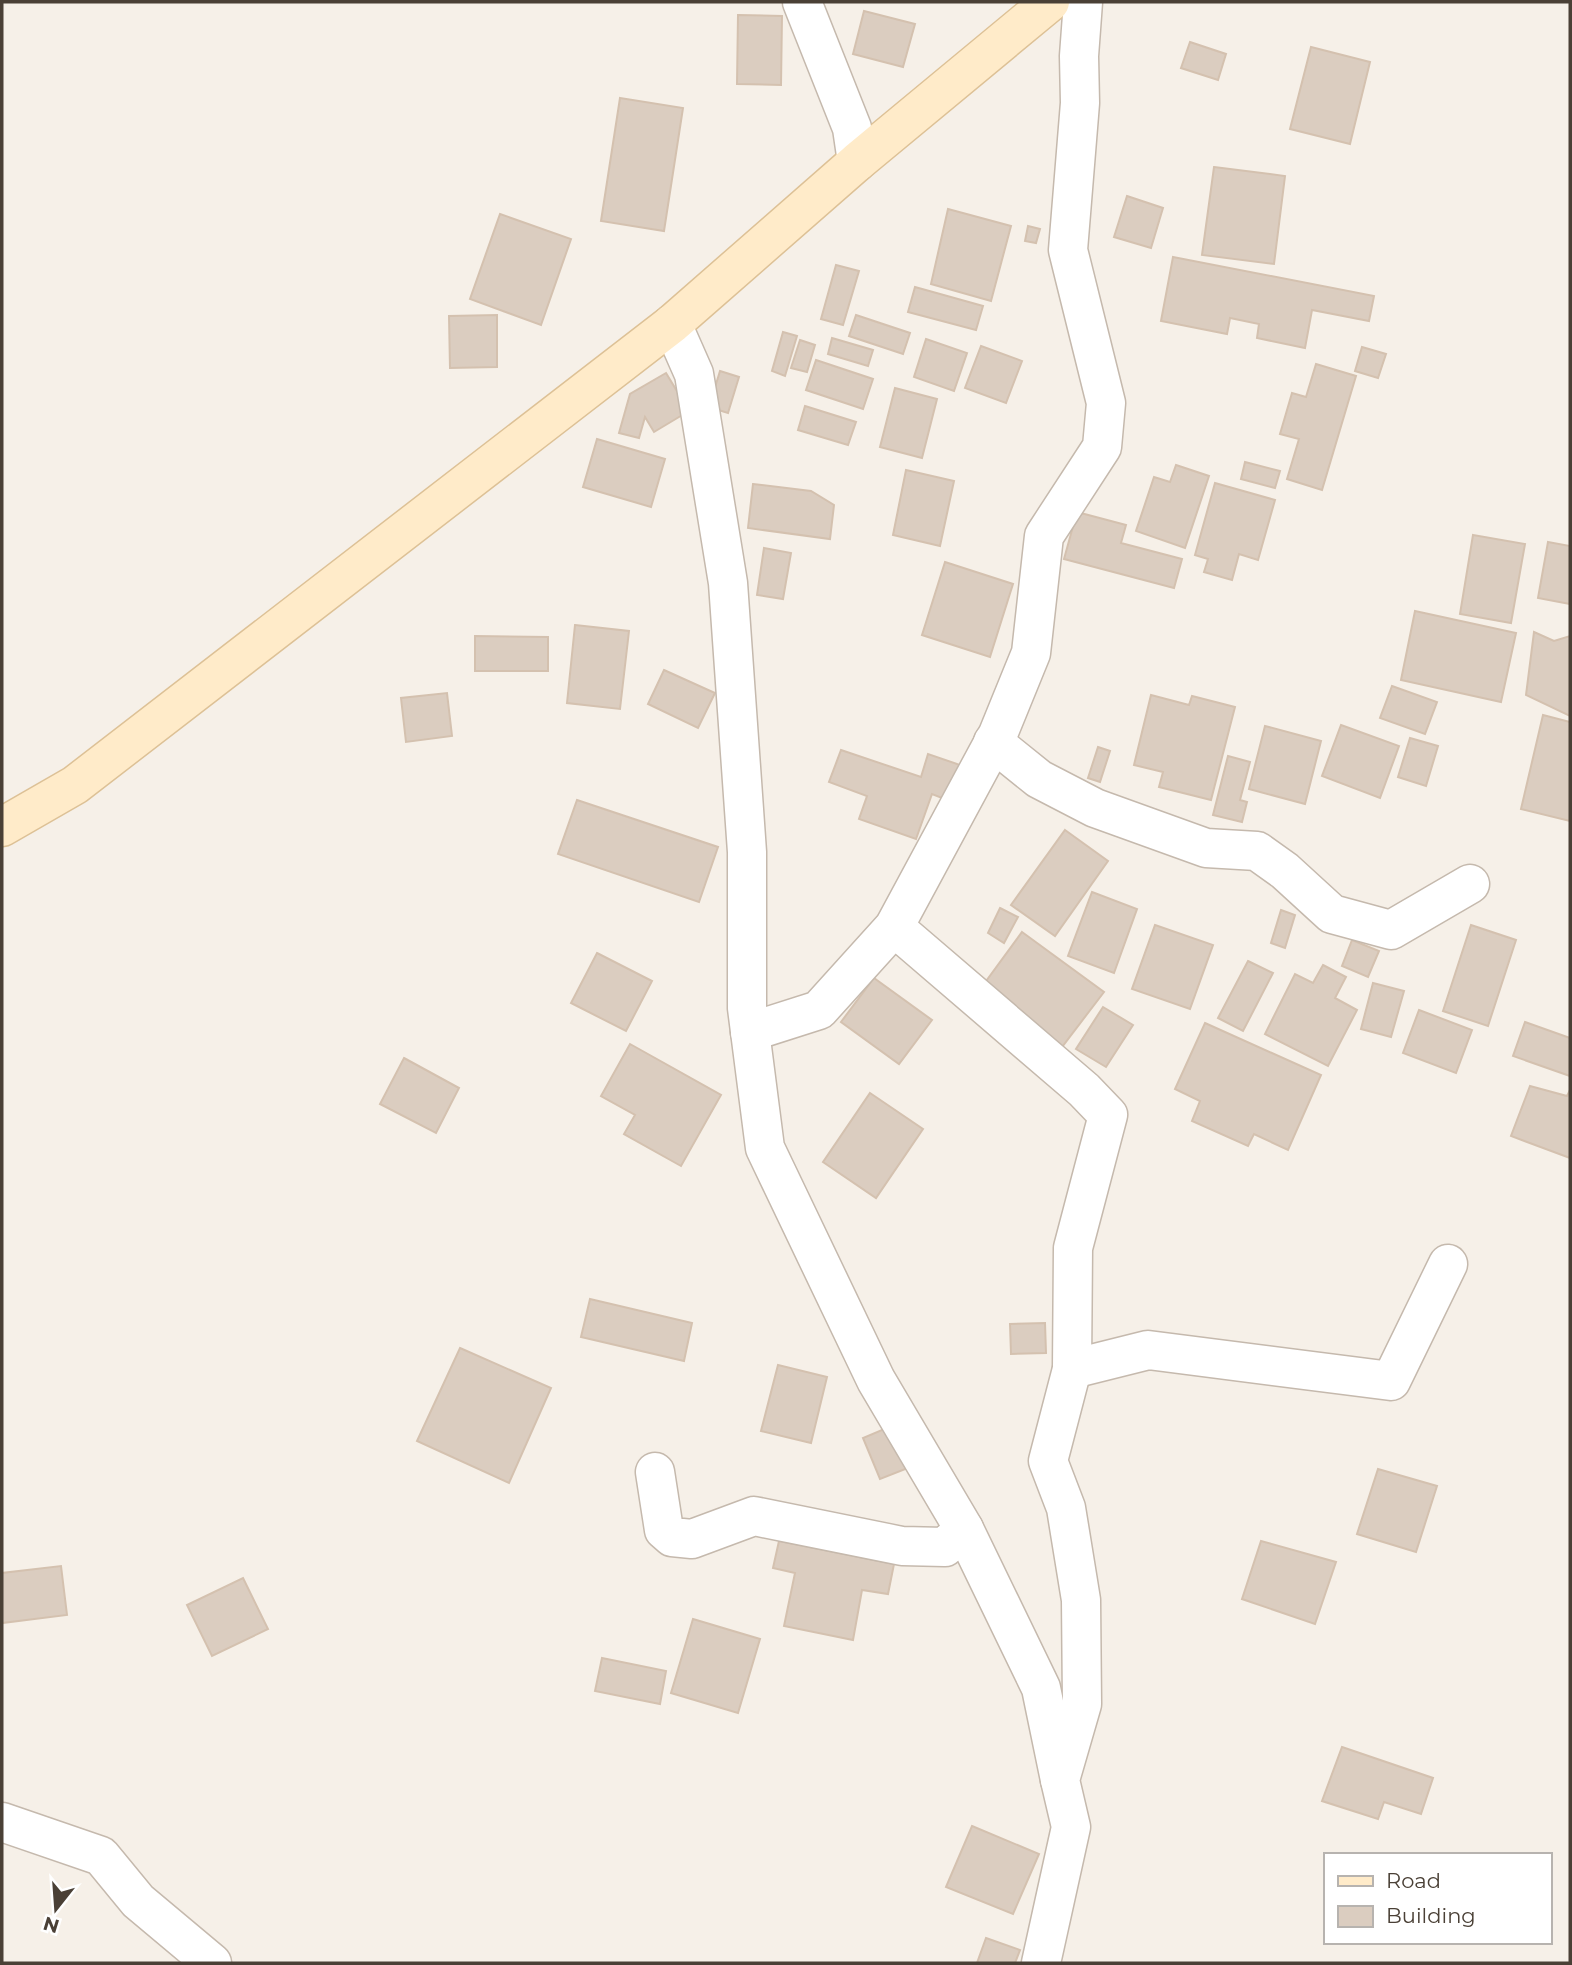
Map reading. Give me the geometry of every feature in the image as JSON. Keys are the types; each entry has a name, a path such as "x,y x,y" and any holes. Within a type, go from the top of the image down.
{"main road":[{"path":"2,827 75,785 672,324 857,162 1050,2"}],"street":[{"path":"802,2 852,128 857,162"},
{"path":"750,1032 819,1010 894,927 993,742 1031,653 1044,536 1102,447 1105,403 1068,250 1080,103 1079,56 1083,2"},
{"path":"672,324 694,374 728,583 747,852 747,1008 765,1148 876,1380 964,1529 1041,1688 1071,1828 1041,1963"},
{"path":"993,742 1039,779 1095,808 1206,848 1257,851 1332,914 1391,930 1469,884"},
{"path":"894,927 1084,1090 1108,1115 1073,1248 1072,1369 1048,1461 1066,1508 1081,1600 1082,1704 1060,1780"},
{"path":"1072,1369 1148,1350 1391,1381 1448,1264"},
{"path":"655,1472 664,1530 672,1537 691,1539 754,1516 902,1546 945,1547 964,1529"},
{"path":"2,1822 101,1856 138,1901 212,1963"}],"building":[{"path":"864,11 915,24 903,67 853,54"},
{"path":"738,15 782,16 781,85 737,84"},
{"path":"1190,42 1226,54 1218,80 1181,68"},
{"path":"1311,47 1370,62 1350,144 1290,129"},
{"path":"620,98 683,108 664,231 601,221"},
{"path":"1214,167 1285,176 1274,264 1202,255"},
{"path":"1127,196 1163,208 1151,248 1114,237"},
{"path":"948,209 1011,226 991,301 931,284"},
{"path":"500,214 571,239 541,325 470,299"},
{"path":"1028,226 1040,229 1036,243 1025,241"},
{"path":"1173,257 1374,296 1369,321 1312,310 1305,348 1257,338 1259,324 1230,318 1227,334 1161,321"},
{"path":"836,265 859,271 843,325 821,319"},
{"path":"915,287 983,306 976,330 908,312"},
{"path":"497,315 497,367 450,368 449,316"},
{"path":"856,315 910,333 903,354 849,336"},
{"path":"783,332 797,336 785,376 772,371"},
{"path":"832,338 873,350 868,366 828,354"},
{"path":"926,339 967,353 954,391 914,377"},
{"path":"800,340 815,345 807,372 791,368"},
{"path":"981,346 1022,361 1006,403 965,388"},
{"path":"1362,347 1386,354 1378,378 1355,371"},
{"path":"816,360 873,379 863,409 806,390"},
{"path":"1316,364 1356,376 1322,490 1287,479 1299,439 1280,434 1292,393 1306,397"},
{"path":"720,371 739,377 728,413 709,407"},
{"path":"666,373 689,411 654,432 645,417 639,438 619,433 630,394"},
{"path":"895,388 937,399 922,458 880,447"},
{"path":"805,406 856,422 848,445 798,430"},
{"path":"597,439 665,459 651,507 583,487"},
{"path":"1245,462 1280,471 1275,488 1241,479"},
{"path":"1176,465 1209,476 1185,548 1136,531 1154,477 1170,482"},
{"path":"906,470 954,481 940,546 893,535"},
{"path":"1215,483 1275,500 1258,560 1239,554 1232,580 1204,572 1208,559 1195,555"},
{"path":"753,484 811,491 834,505 830,539 748,528"},
{"path":"1077,512 1126,525 1121,543 1182,559 1174,588 1064,559"},
{"path":"1473,535 1525,544 1511,623 1460,614"},
{"path":"1548,542 1570,546 1570,604 1538,598"},
{"path":"764,548 791,553 783,599 757,595"},
{"path":"945,562 1013,584 990,657 922,635"},
{"path":"1415,611 1516,633 1501,702 1401,680"},
{"path":"575,625 629,631 620,709 567,703"},
{"path":"1534,632 1554,641 1570,636 1570,716 1526,695"},
{"path":"475,636 548,637 548,671 475,671"},
{"path":"664,670 715,693 698,728 648,704"},
{"path":"1392,686 1437,702 1425,734 1380,718"},
{"path":"447,693 452,736 406,742 401,698"},
{"path":"1151,695 1189,705 1192,696 1235,707 1211,800 1159,787 1163,772 1134,765"},
{"path":"1543,715 1570,722 1570,821 1521,809"},
{"path":"1341,725 1399,746 1380,798 1322,776"},
{"path":"1265,726 1321,741 1305,804 1249,789"},
{"path":"1410,738 1438,746 1426,786 1398,777"},
{"path":"1098,747 1110,751 1100,782 1088,778"},
{"path":"841,750 921,777 928,754 960,765 947,800 932,794 916,839 859,819 867,796 829,782"},
{"path":"1228,756 1250,762 1240,800 1247,802 1242,822 1213,815"},
{"path":"577,800 718,847 699,902 558,854"},
{"path":"1065,830 1108,861 1055,936 1011,905"},
{"path":"1092,892 1137,909 1114,973 1068,956"},
{"path":"1000,908 1018,917 1004,943 988,933"},
{"path":"1281,910 1295,915 1285,948 1271,943"},
{"path":"1155,925 1213,945 1190,1009 1132,989"},
{"path":"1471,925 1516,940 1488,1026 1443,1011"},
{"path":"1022,932 1104,992 1062,1047 981,988"},
{"path":"1352,940 1379,951 1368,977 1342,966"},
{"path":"597,953 652,981 626,1031 571,1003"},
{"path":"1248,961 1273,973 1243,1031 1218,1018"},
{"path":"1323,965 1346,977 1335,998 1357,1010 1328,1066 1265,1034 1295,974 1313,983"},
{"path":"874,978 932,1020 899,1064 841,1022"},
{"path":"1373,983 1404,991 1391,1037 1361,1029"},
{"path":"1103,1007 1133,1025 1106,1067 1076,1049"},
{"path":"1419,1010 1472,1030 1456,1073 1403,1053"},
{"path":"1525,1022 1570,1038 1570,1076 1513,1056"},
{"path":"1205,1023 1321,1075 1288,1150 1254,1134 1248,1146 1192,1121 1200,1101 1175,1089"},
{"path":"630,1044 721,1095 681,1166 624,1134 635,1115 601,1096"},
{"path":"404,1058 459,1088 436,1133 380,1104"},
{"path":"1530,1086 1567,1096 1570,1090 1570,1158 1511,1136"},
{"path":"870,1093 923,1129 876,1198 823,1162"},
{"path":"590,1299 692,1323 684,1361 581,1337"},
{"path":"1045,1323 1046,1353 1011,1354 1010,1324"},
{"path":"460,1348 551,1388 509,1483 417,1441"},
{"path":"778,1365 827,1377 811,1443 761,1431"},
{"path":"889,1427 908,1468 880,1479 863,1438"},
{"path":"1378,1469 1437,1486 1416,1552 1357,1534"},
{"path":"779,1541 894,1564 888,1594 862,1590 853,1640 784,1626 795,1573 773,1568"},
{"path":"1261,1541 1336,1562 1315,1624 1242,1599"},
{"path":"61,1566 67,1615 2,1623 2,1573"},
{"path":"243,1578 268,1629 212,1656 187,1605"},
{"path":"693,1619 760,1639 738,1713 671,1693"},
{"path":"602,1658 666,1671 660,1704 595,1691"},
{"path":"1342,1747 1433,1778 1421,1814 1384,1802 1378,1819 1322,1801"},
{"path":"972,1826 1039,1854 1013,1914 946,1887"},
{"path":"986,1938 1020,1950 1015,1963 977,1963"}]}
